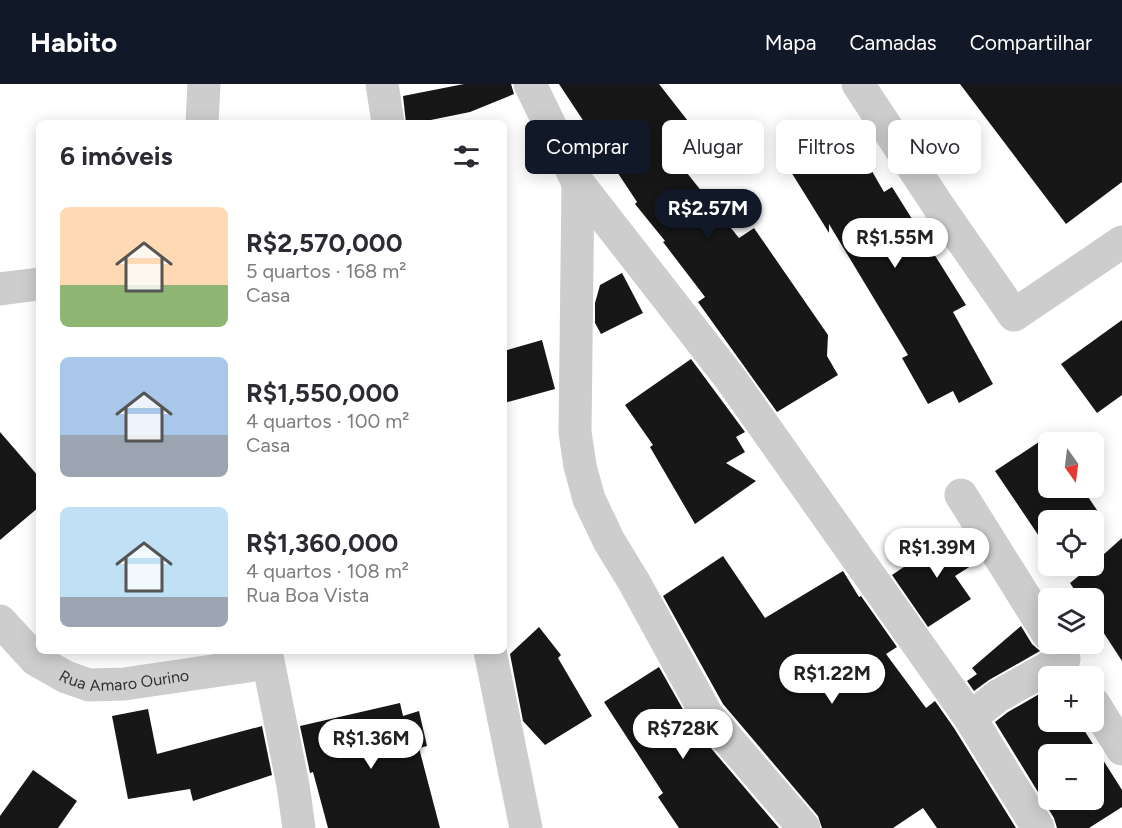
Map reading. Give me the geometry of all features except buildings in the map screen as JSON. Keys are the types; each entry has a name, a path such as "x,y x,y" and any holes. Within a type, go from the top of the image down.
{"street":[{"path":"202,120 204,84"},
{"path":"382,84 388,120"},
{"path":"530,84 578,183 730,378 970,718 1035,827"},
{"path":"858,84 1014,315 1122,242"},
{"path":"578,183 575,432 580,466 590,499 609,542 634,582 707,715 804,828"},
{"path":"0,289 36,284"},
{"path":"961,495 1038,618"},
{"name":"Rua Amaro Ourino","path":"0,621 36,660 66,677 89,685 124,684 267,657"},
{"path":"491,654 526,828"},
{"path":"970,718 1059,654"},
{"path":"267,657 293,785 298,828"},
{"path":"1104,720 1122,749"}]}
